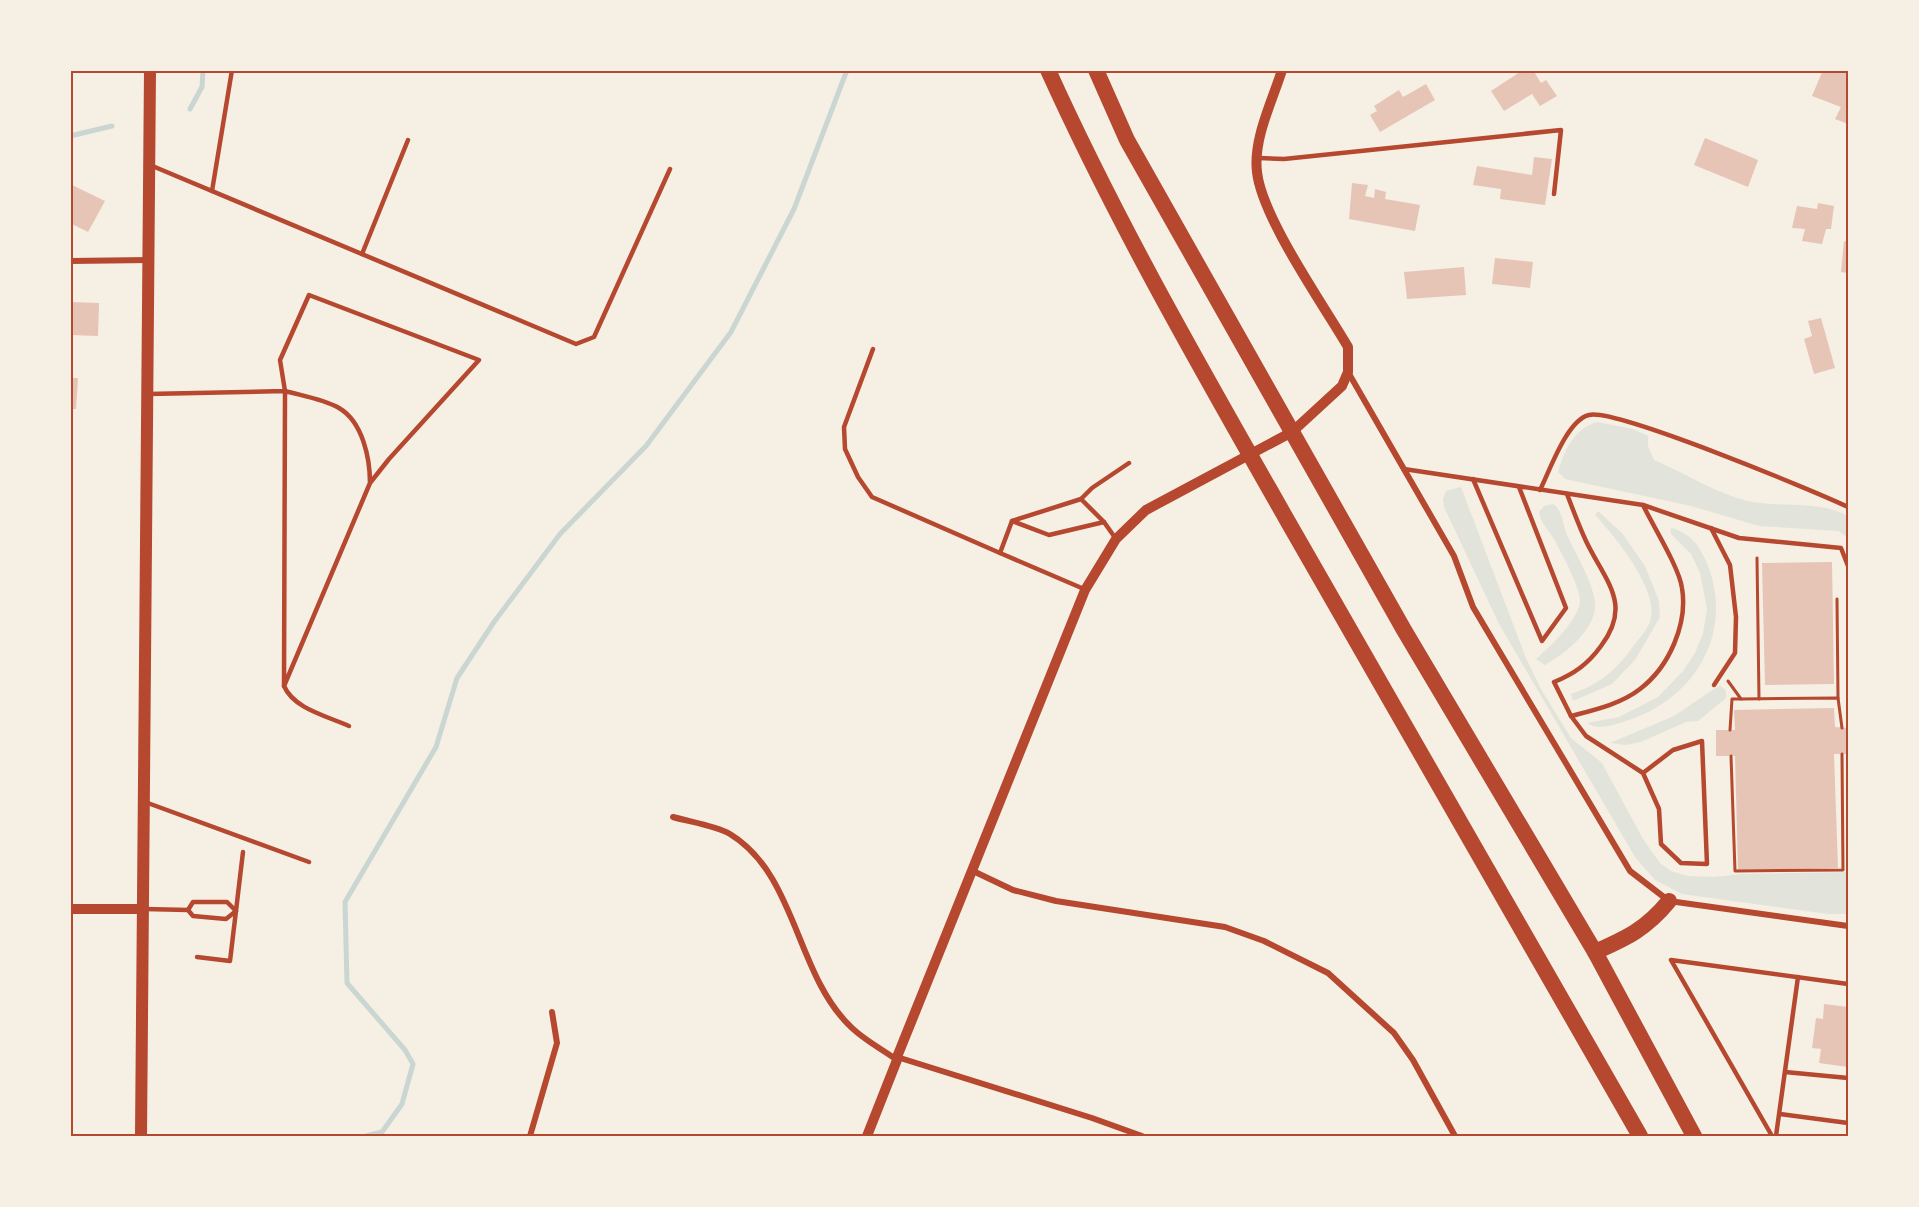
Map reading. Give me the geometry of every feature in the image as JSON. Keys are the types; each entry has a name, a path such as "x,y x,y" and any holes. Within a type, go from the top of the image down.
{"highway":[{"path":"1048,70 1092,164 1250,455 1446,802 1640,1137"},
{"path":"1096,70 1126,140 1404,630 1595,952 1694,1137"},
{"path":"1595,952 1636,934 1654,920 1670,901"}],"main road":[{"path":"141,1137 150,70"}],"street":[{"path":"867,1137 1085,590 1116,540 1155,504 1292,432 1342,386 1348,372 1348,346 1269,213 1257,172 1259,139 1282,70"},
{"path":"70,261 149,261"},
{"path":"1348,372 1454,556 1473,608 1630,871 1670,901 1848,926"},
{"path":"673,817 728,833 754,851 780,892 819,982 848,1025 897,1058 1092,1118 1142,1137"},
{"path":"973,872 1014,890 1056,901 1225,927 1264,941 1328,973 1394,1033 1413,1060 1455,1137"},
{"path":"70,909 142,909"},
{"path":"530,1137 557,1044 552,1012"}],"lane":[{"path":"212,191 232,70"},
{"path":"1259,158 1284,159 1561,130 1554,194"},
{"path":"362,254 408,140"},
{"path":"150,165 576,344 594,337 670,169"},
{"path":"284,686 370,483 388,459 479,360 309,295 280,360 285,391 284,686 288,695 300,704 349,726"},
{"path":"873,349 844,427 845,449 858,477 872,497 1085,590"},
{"path":"147,394 285,391 342,410 360,434 370,457 370,483"},
{"path":"1540,490 1572,426 1588,415 1600,414 1657,430 1848,507"},
{"path":"1012,521 1082,499 1092,488 1129,463"},
{"path":"1404,469 1642,505 1739,538 1841,548 1848,566"},
{"path":"1473,479 1542,641 1566,608 1519,487"},
{"path":"1567,494 1587,542 1612,587 1617,615 1609,635 1593,657 1574,674 1554,682 1571,716 1586,736 1643,773 1659,809 1661,844 1681,863 1707,864 1702,741 1673,750 1643,773"},
{"path":"1082,499 1104,522 1116,540"},
{"path":"1571,716 1599,709 1640,689 1668,657 1684,616 1682,586 1642,505"},
{"path":"1000,553 1012,521"},
{"path":"1012,521 1049,535 1104,522"},
{"path":"1711,528 1730,565 1736,617 1736,653 1714,684"},
{"path":"143,801 309,862"},
{"path":"197,957 230,961 243,852"},
{"path":"188,910 194,902 228,902 236,911"},
{"path":"142,909 188,910 194,916 216,919 226,919 236,911"},
{"path":"1774,1137 1671,960 1848,984"},
{"path":"1774,1137 1780,1114 1798,977"},
{"path":"1785,1072 1848,1078"},
{"path":"1780,1114 1848,1123"}],"path":[{"path":"1757,558 1759,699"},
{"path":"1837,599 1838,698 1842,728"},
{"path":"1722,673 1741,699"},
{"path":"1730,730 1732,699 1838,698"},
{"path":"1731,756 1735,871 1843,870 1842,754"}],"shaded area":[{"path":"1597,422 1633,429 1648,436 1648,446 1654,460 1724,493 1761,503 1825,508 1848,516 1848,538 1839,531 1759,526 1691,506 1565,479 1558,472 1567,448 1582,429"},
{"path":"1461,487 1526,658 1541,689 1571,738 1602,763 1643,839 1660,863 1671,871 1688,876 1848,872 1848,914 1828,914 1682,894 1655,880 1635,857 1499,624 1444,507 1443,499 1446,491"},
{"path":"1553,504 1559,511 1566,533 1591,586 1595,612 1579,639 1545,665 1536,659 1556,641 1570,624 1579,608 1580,600 1569,567 1540,516 1539,512 1544,506"},
{"path":"1598,511 1622,533 1645,566 1659,601 1660,617 1635,660 1612,684 1573,701 1571,694 1596,683 1616,667 1643,634 1650,622 1652,610 1643,580 1614,536 1595,515"},
{"path":"1671,528 1688,536 1697,545 1706,561 1714,587 1716,612 1712,637 1703,659 1690,679 1672,697 1651,711 1626,721 1611,726 1596,727 1587,723 1619,717 1658,697 1683,671 1695,653 1703,633 1707,609 1700,573 1691,554 1671,534"},
{"path":"1720,685 1726,691 1726,698 1698,721 1686,722 1641,742 1626,745 1610,743 1674,716"}],"building":[{"path":"1523,70 1533,70 1541,83 1546,80 1557,96 1540,106 1532,94 1504,111 1491,91"},
{"path":"1823,70 1848,70 1848,124 1835,119 1841,107 1812,96"},
{"path":"1426,84 1435,100 1380,132 1370,115 1377,111 1374,106 1399,90 1403,97"},
{"path":"1705,138 1758,160 1748,187 1694,165"},
{"path":"1534,157 1552,159 1545,205 1500,199 1501,189 1473,185 1477,166 1532,175"},
{"path":"1352,183 1368,185 1365,196 1374,198 1375,189 1386,192 1385,199 1420,205 1415,231 1349,219"},
{"path":"70,184 105,201 88,232 70,223"},
{"path":"1818,203 1834,206 1831,229 1826,229 1822,244 1802,241 1805,229 1792,228 1797,206 1817,209"},
{"path":"1844,241 1848,242 1848,273 1841,272"},
{"path":"1495,258 1533,262 1530,288 1492,284"},
{"path":"1464,267 1466,295 1407,299 1404,272"},
{"path":"70,302 99,303 98,336 70,335"},
{"path":"1821,318 1835,368 1814,374 1804,339 1812,336 1808,321"},
{"path":"70,378 78,378 76,409 70,409"},
{"path":"1832,562 1834,684 1765,685 1762,563"},
{"path":"1834,708 1835,727 1848,728 1848,754 1834,754 1838,868 1738,870 1735,756 1716,756 1716,730 1735,730 1734,710"},
{"path":"1824,1004 1848,1007 1848,1067 1819,1063 1821,1049 1812,1048 1816,1018 1823,1019"}],"waterway":[{"path":"190,109 202,87 203,70"},
{"path":"366,1136 382,1132 402,1104 413,1064 405,1050 347,983 345,902 436,747 457,678 494,622 560,534 646,446 731,332 794,209 847,70"},
{"path":"70,136 112,126"}]}
